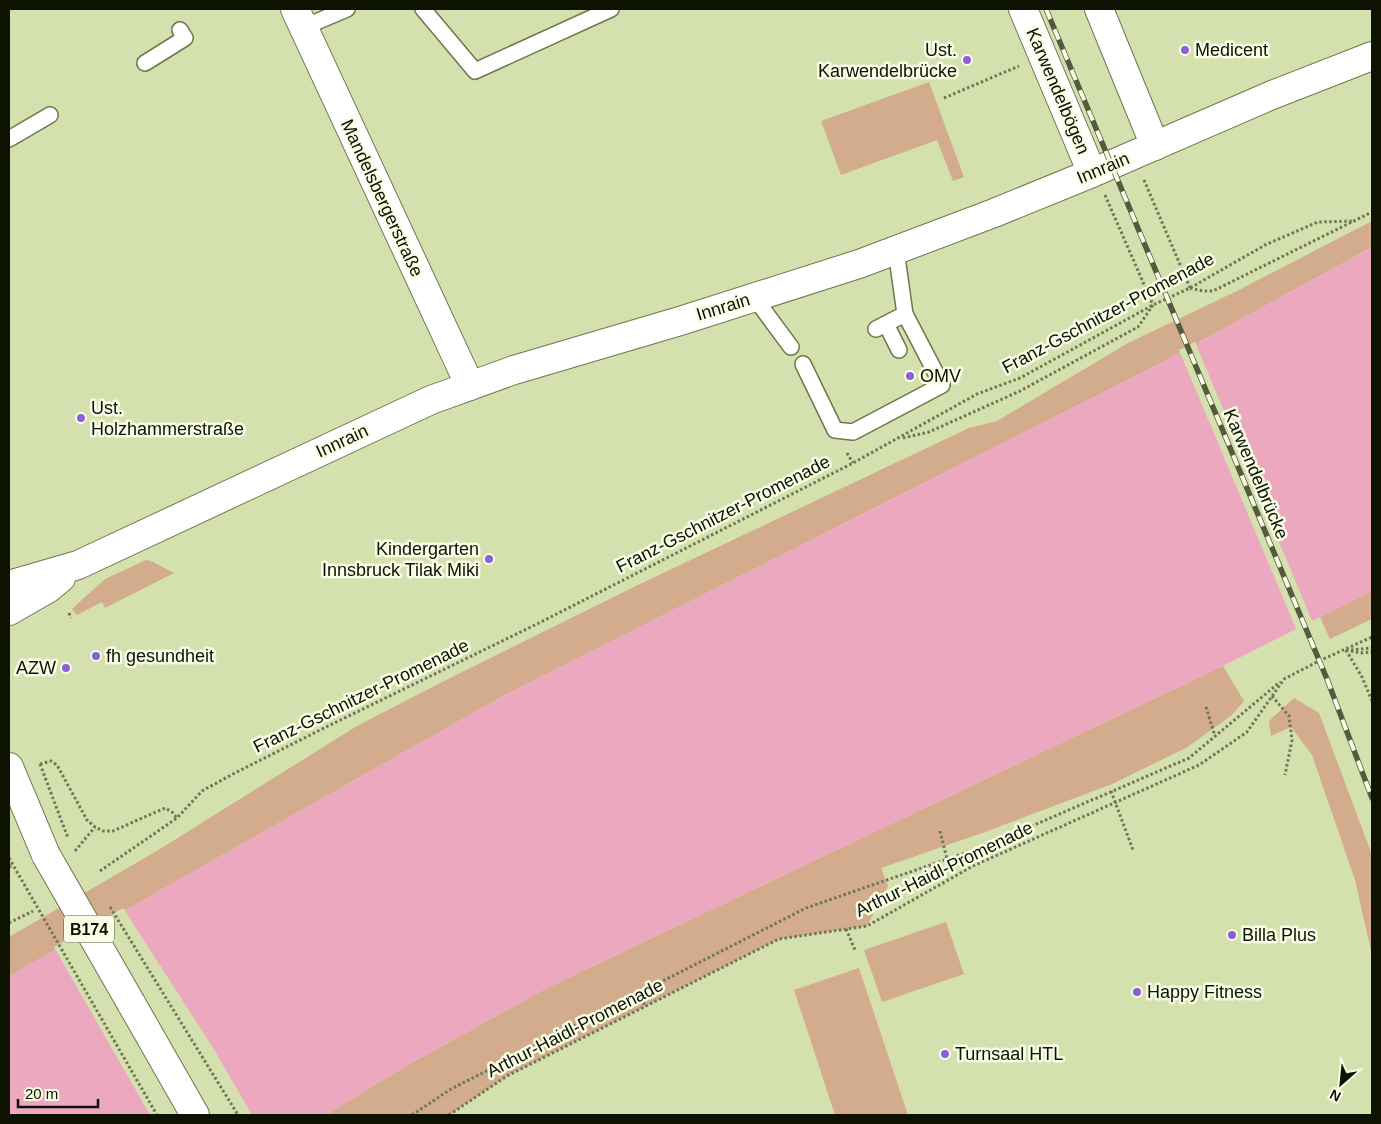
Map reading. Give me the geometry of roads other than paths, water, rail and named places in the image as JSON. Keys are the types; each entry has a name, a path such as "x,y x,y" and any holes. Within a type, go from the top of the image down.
{"main road":[{"name":"Karwendelbögen","path":"1023,9 1094,172"},
{"path":"1099,9 1144,150"},
{"name":"Mandelsbergerstraße","path":"300,18 470,386"},
{"name":"Innrain","path":"9,585 78,565 431,400 514,370 754,298 859,264 994,213 1272,95 1372,56"},
{"name":"Innrain","path":"9,611 49,588 78,565"},
{"name":"B174","path":"9,767 46,855"},
{"name":"B174","path":"9,802 46,855 195,1115"}],"lane":[{"path":"300,18 346,9"},
{"path":"423,9 475,70 611,9"},
{"path":"145,63 185,38 180,30"},
{"path":"9,139 50,115"},
{"path":"803,364 834,430 853,432 920,391 942,385 905,314 896,250"},
{"path":"754,298 791,347"},
{"path":"899,350 881,327 905,314"}],"railway":[{"path":"1046,9 1327,679 1372,798"}],"place":[{"name":"Medicent","path":"1185,50"},
{"name":"Ust. Karwendelbrücke","path":"967,60"},
{"name":"OMV","path":"910,376"},
{"name":"Ust. Holzhammerstraße","path":"81,418"},
{"name":"Kindergarten Innsbruck Tilak Miki","path":"489,559"},
{"name":"fh gesundheit","path":"96,656"},
{"name":"AZW","path":"66,668"},
{"name":"Billa Plus","path":"1232,935"},
{"name":"Happy Fitness","path":"1137,992"},
{"name":"Turnsaal HTL","path":"945,1054"}]}
